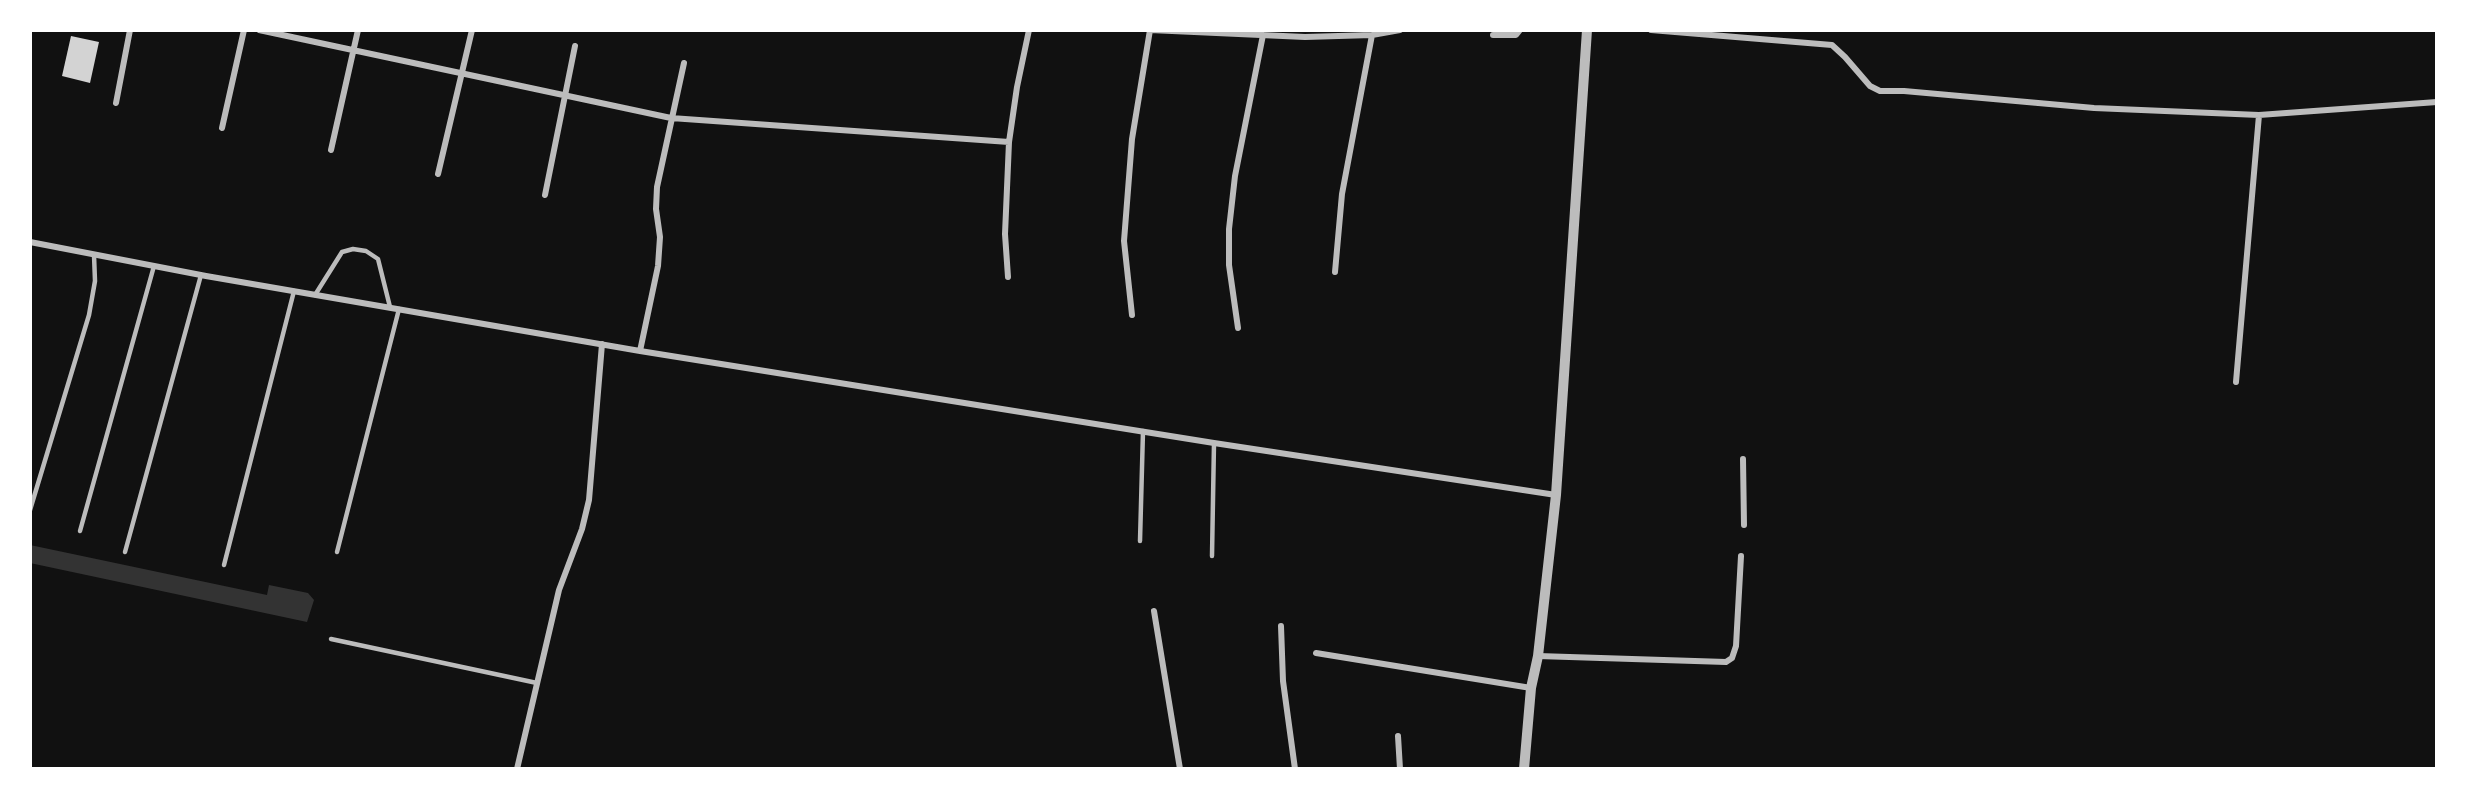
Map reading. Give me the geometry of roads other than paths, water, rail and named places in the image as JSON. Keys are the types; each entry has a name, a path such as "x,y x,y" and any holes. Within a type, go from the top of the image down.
{"street":[{"path":"116,104 130,30"},
{"path":"222,128 244,30"},
{"path":"259,30 671,118 1009,141"},
{"path":"331,150 358,30"},
{"path":"438,174 472,30"},
{"path":"1008,276 1005,234 1009,141 1029,30"},
{"path":"1132,315 1125,230 1132,139 1150,30 1263,35 1284,33 1372,35 1400,30"},
{"path":"1493,35 1516,35 1520,30"},
{"path":"1524,769 1531,688 1538,656 1556,495 1587,30"},
{"path":"1651,30 1832,45 1841,52 1870,86 1880,91 1904,91 2094,108 2259,115 2437,102"},
{"path":"1238,328 1229,266 1229,229 1235,176 1263,35"},
{"path":"1335,272 1342,194 1372,35"},
{"path":"545,195 575,46"},
{"path":"640,351 658,266 660,237 656,209 657,187 684,63"},
{"path":"2236,382 2259,115"},
{"path":"30,242 201,275 640,351 1556,495"},
{"path":"517,769 558,590 582,528 589,500 602,344"},
{"path":"1743,459 1744,525"},
{"path":"1538,656 1726,662 1732,658 1736,646 1741,556"},
{"path":"1154,611 1180,769"},
{"path":"1281,626 1283,681 1295,769"},
{"path":"1316,653 1531,688"},
{"path":"1398,736 1400,769"}],"lane":[{"path":"315,295 331,266 342,252 353,249 366,251 378,260 390,307"},
{"path":"30,510 89,315 95,281 94,255"},
{"path":"80,531 154,266"},
{"path":"125,552 201,275"},
{"path":"224,565 294,291"},
{"path":"337,552 399,309"},
{"path":"1140,541 1143,431"},
{"path":"1212,556 1214,443"},
{"path":"331,639 537,683"}]}
